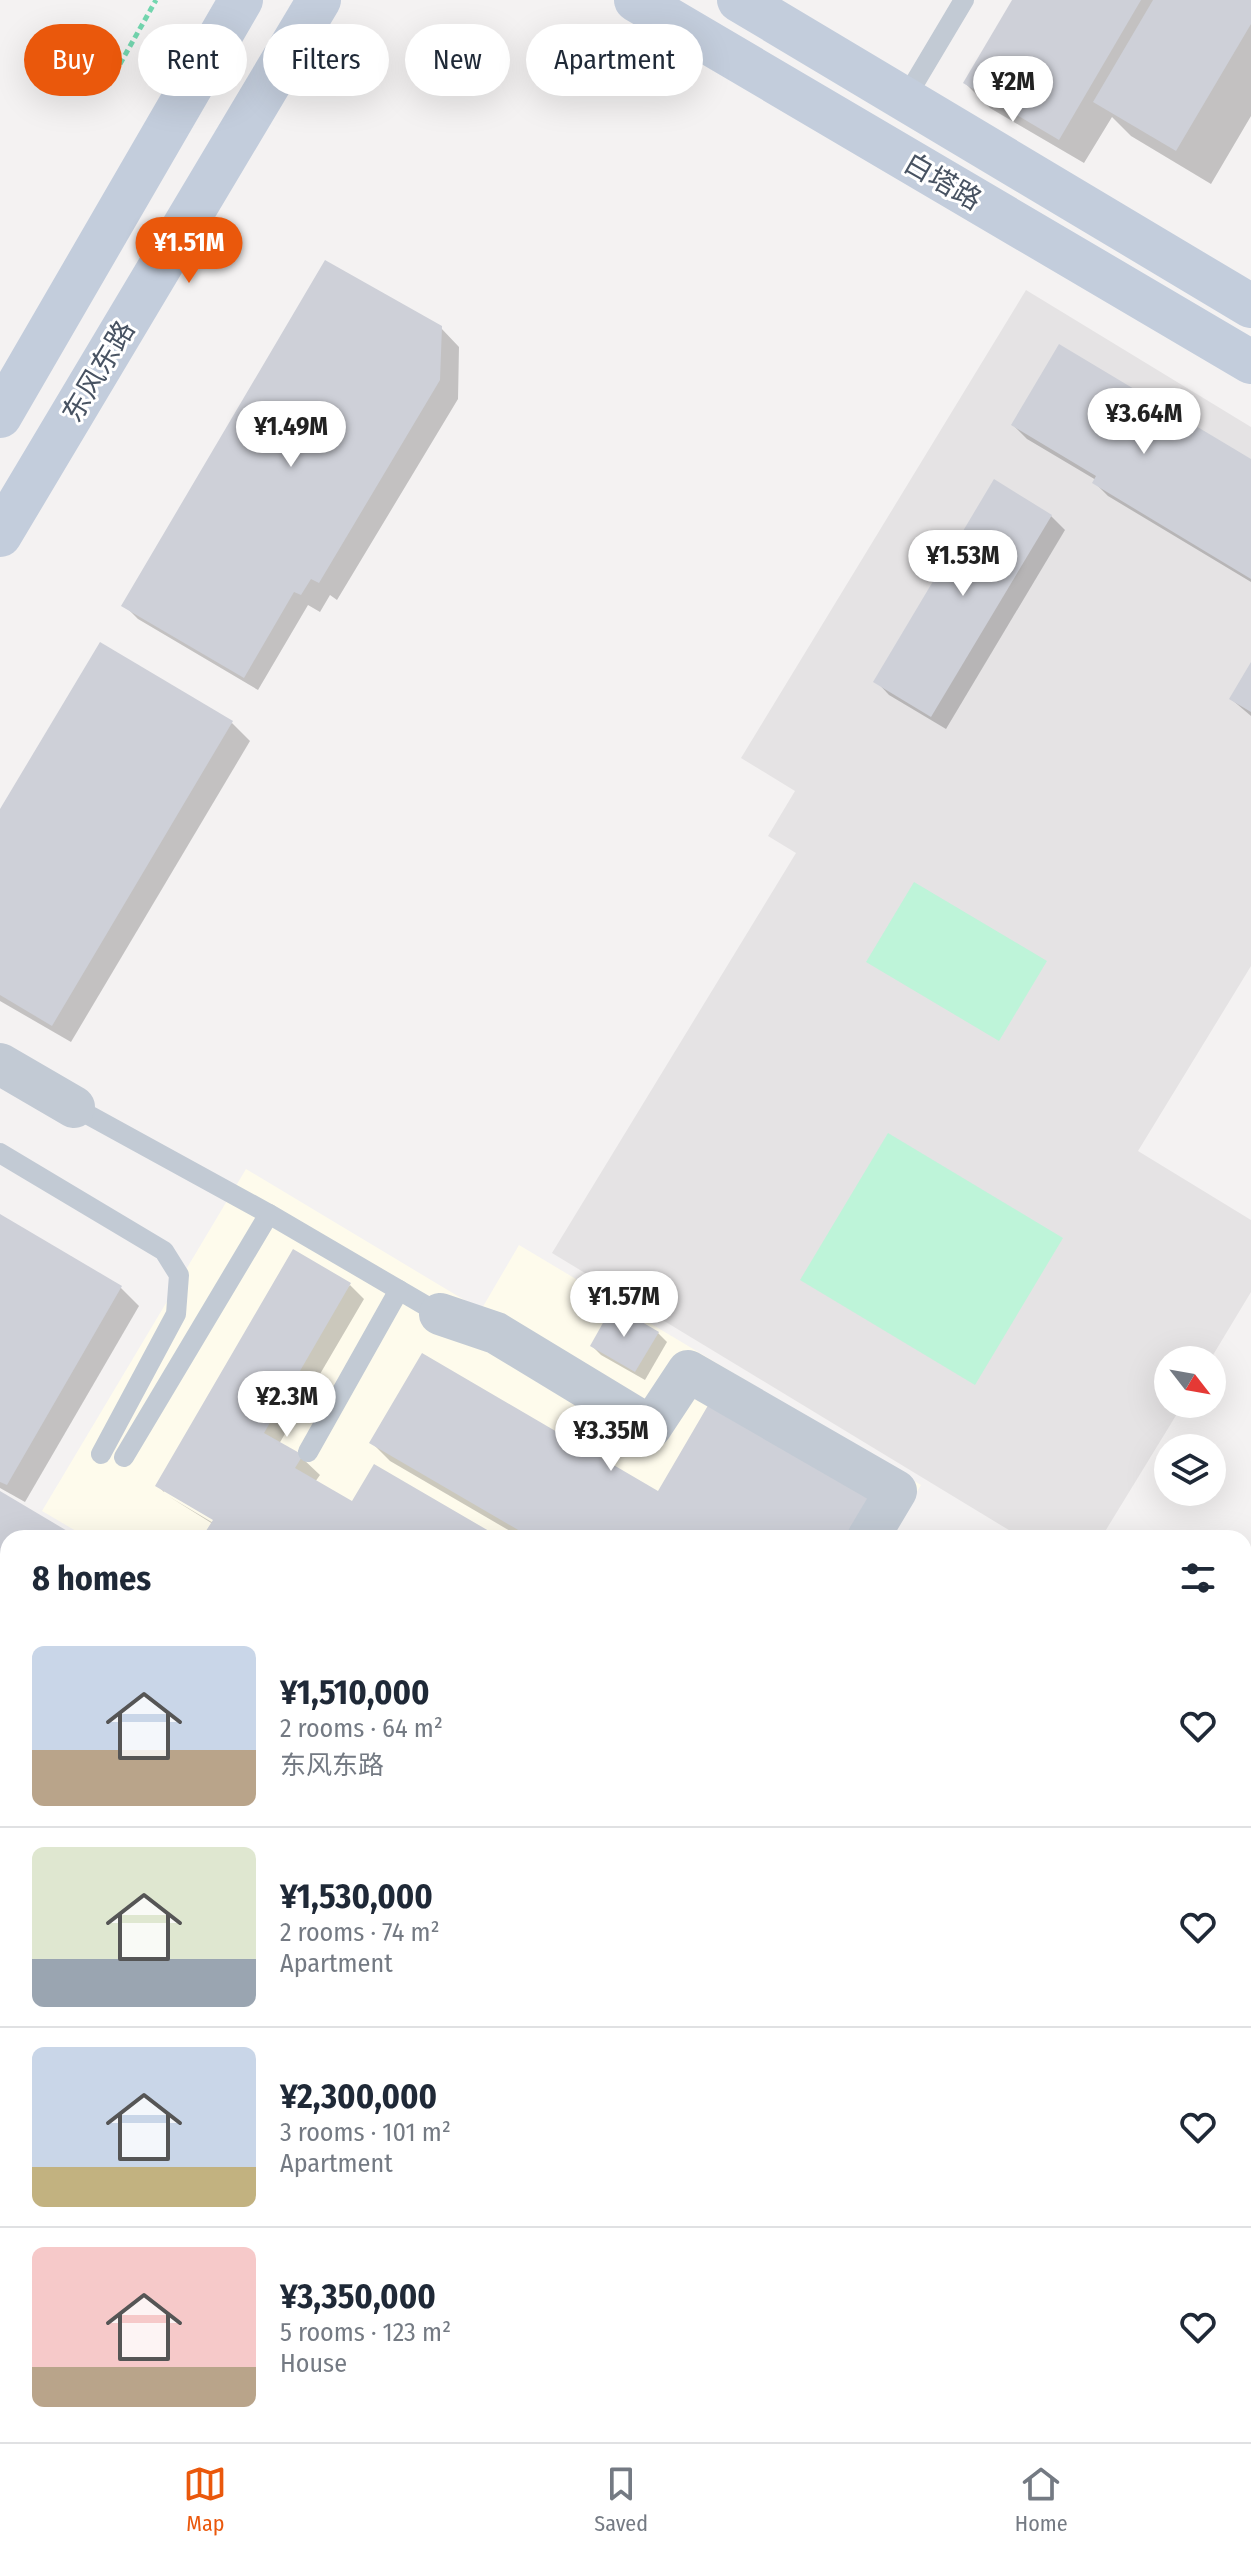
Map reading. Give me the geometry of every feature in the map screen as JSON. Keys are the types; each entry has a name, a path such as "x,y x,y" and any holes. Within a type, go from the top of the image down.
{"main road":[{"path":"0,416 241,0"},
{"name":"东风东路","path":"0,535 319,0"},
{"name":"白塔路","path":"636,0 1251,362"},
{"name":"白塔路","path":"739,0 1251,306"}],"street":[{"path":"0,1064 74,1107"},
{"path":"440,1314 496,1333 651,1427 688,1371 896,1491 873,1530"}],"lane":[{"path":"905,99 964,0"},
{"path":"74,1107 269,1214 440,1314"},
{"path":"0,1153 164,1251 179,1275 176,1314 101,1454"},
{"path":"124,1457 269,1214"},
{"path":"308,1452 399,1290"}],"path":[{"path":"122,60 156,0"}],"shaded area":[{"path":"1026,290 1251,427 1251,966 1138,1151 1251,1220 1251,1292 1218,1346 1154,1346 1154,1418 1174,1418 1165,1434 1154,1434 1154,1451 1106,1530 1009,1530 552,1253 796,853 768,836 795,791 741,758"},
{"path":"246,1169 481,1310 519,1245 921,1485 894,1530 74,1530 42,1511"}],"green space":[{"path":"914,882 1047,961 999,1041 866,962"},
{"path":"888,1133 1063,1238 975,1385 800,1280"}],"building":[{"path":"1012,0 1141,0 1059,140 963,83"},
{"path":"1153,0 1251,0 1251,24 1176,151 1093,102"},
{"path":"325,260 442,326 440,380 319,583 311,579 301,595 294,592 244,678 121,606"},
{"path":"1059,344 1251,459 1251,579 1092,483 1096,476 1011,425"},
{"path":"994,479 1052,515 931,717 873,682"},
{"path":"100,642 233,721 52,1026 0,995 0,809"},
{"path":"1251,662 1251,712 1229,699"},
{"path":"0,1214 122,1286 7,1485 0,1482"},
{"path":"293,1249 351,1283 264,1433 303,1455 295,1468 352,1501 374,1464 487,1530 207,1530 213,1520 155,1486"},
{"path":"613,1305 659,1332 635,1372 590,1346"},
{"path":"422,1353 658,1491 710,1402 879,1501 862,1530 518,1530 369,1443"},
{"path":"0,1491 66,1530 0,1530"}]}
